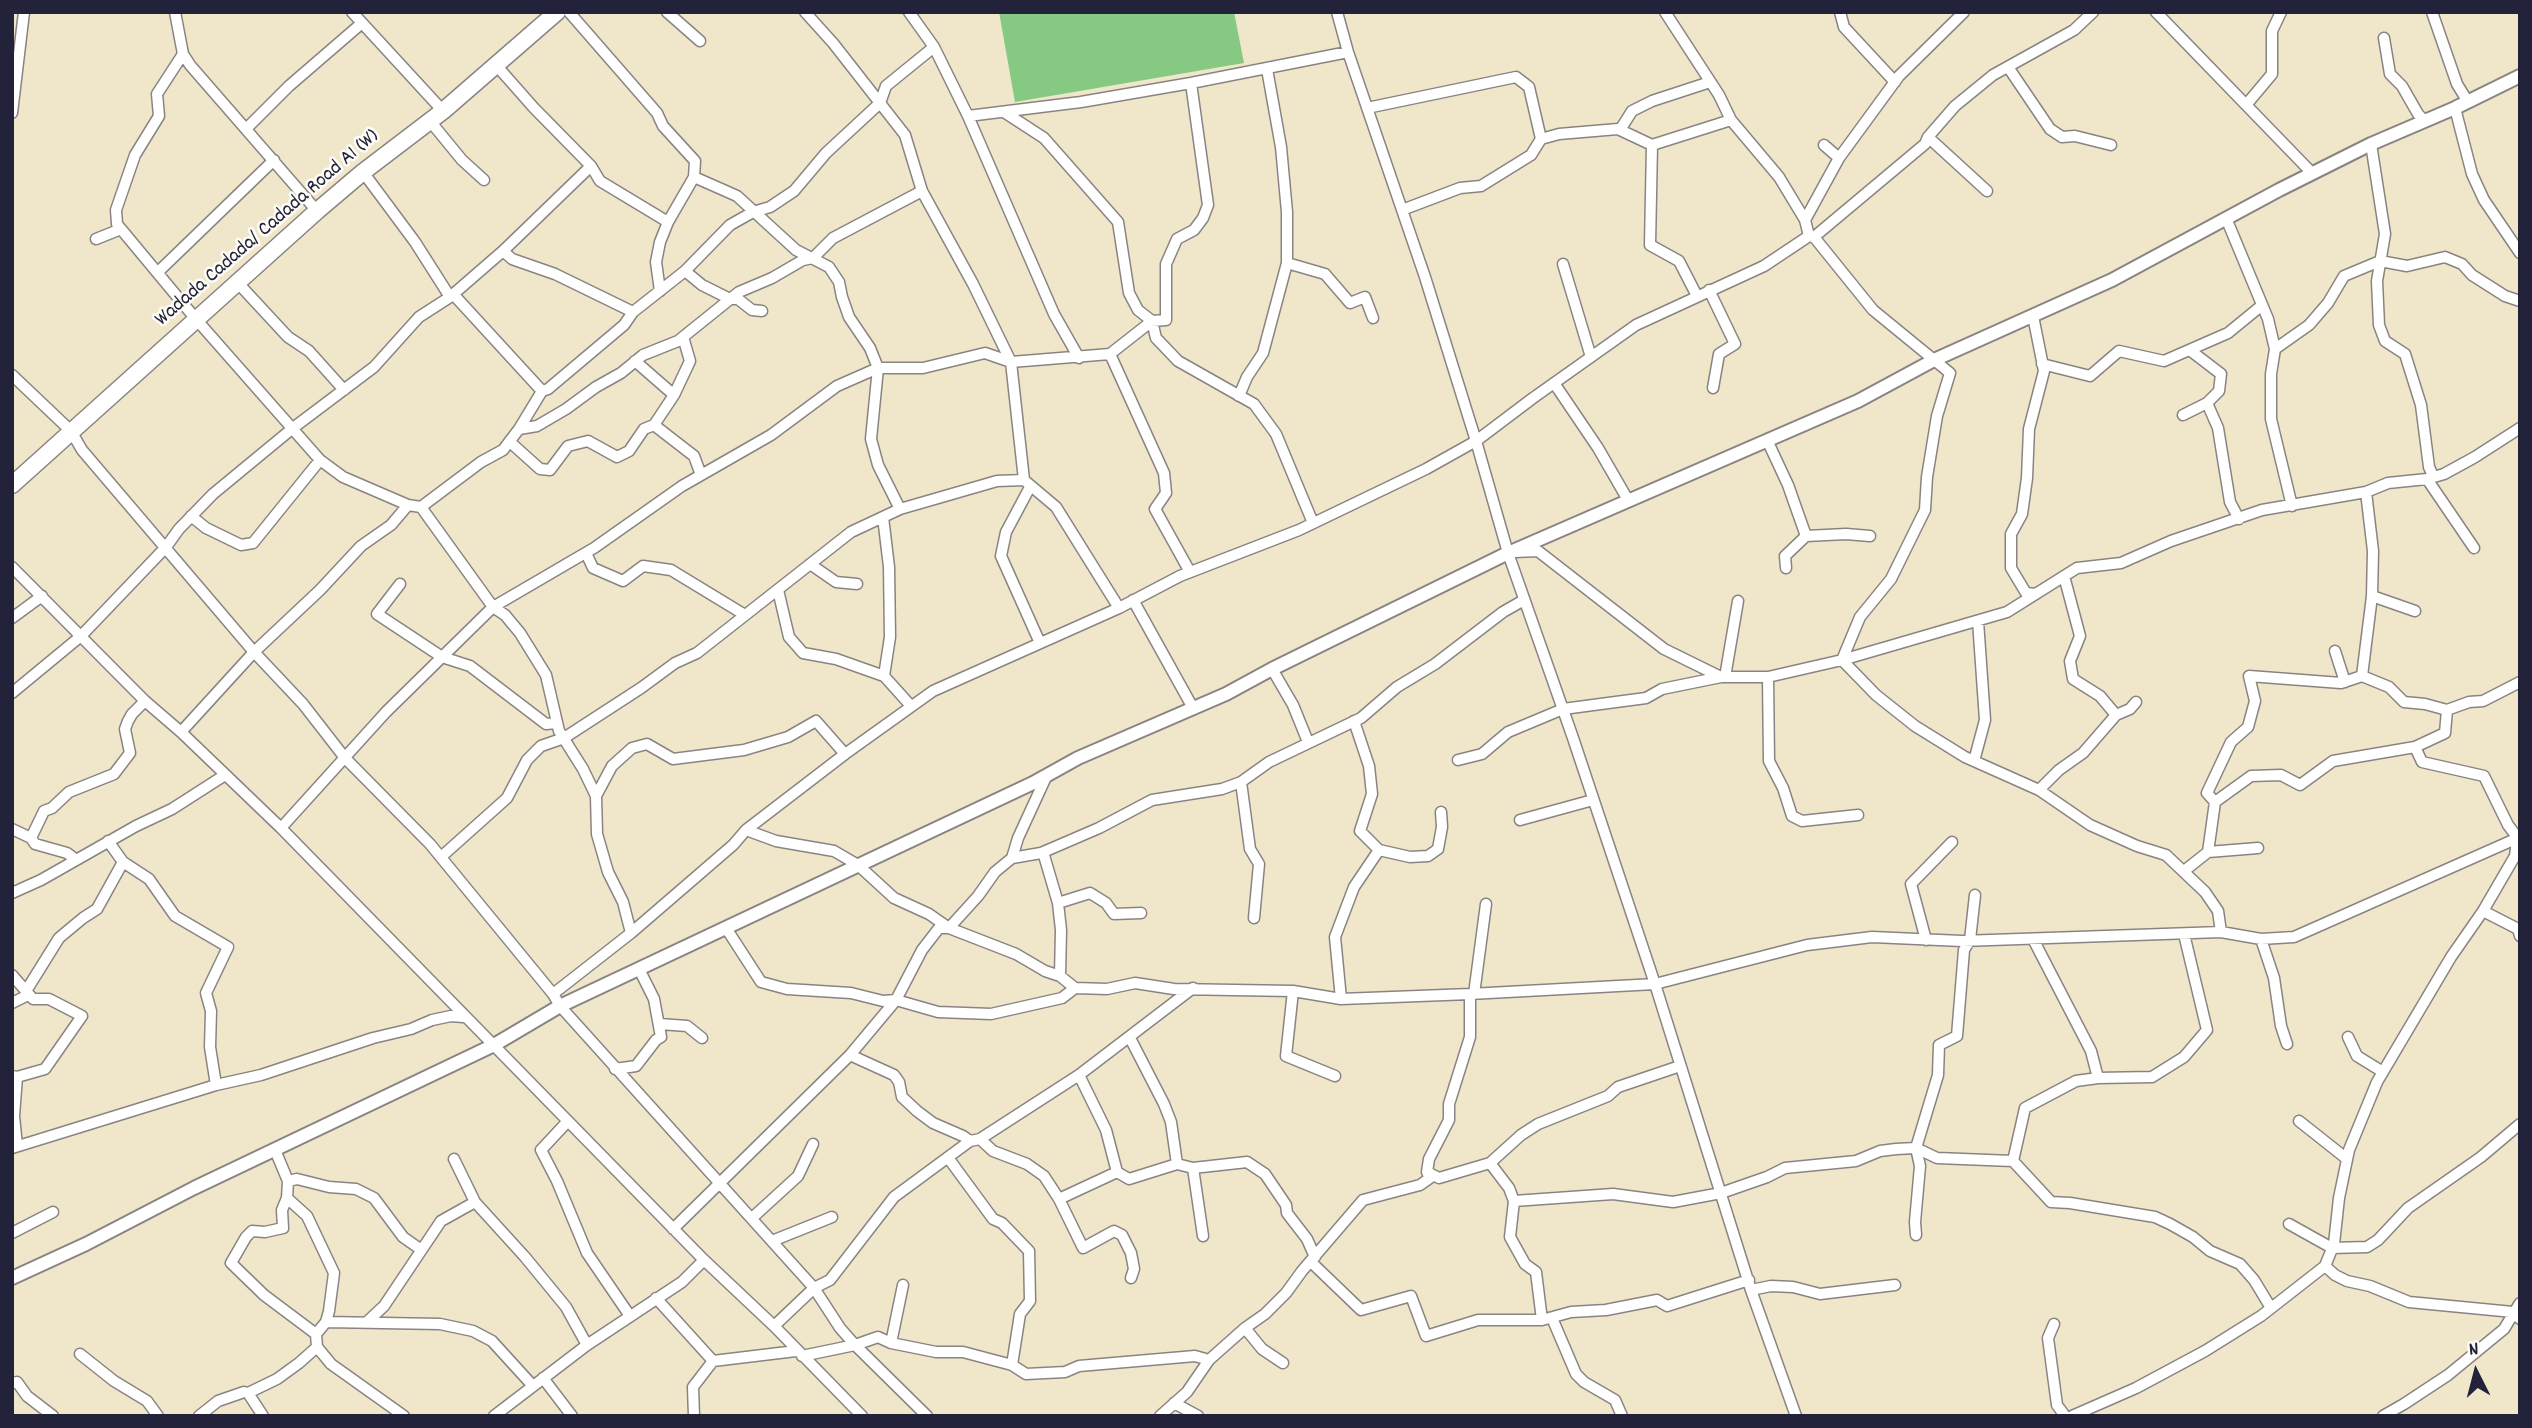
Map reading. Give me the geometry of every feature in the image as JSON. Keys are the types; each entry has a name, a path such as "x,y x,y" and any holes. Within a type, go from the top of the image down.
{"main road":[{"name":"Wadada Cadada/ Cadada Road A1 (W)","path":"12,485 317,211 436,116 557,12"}],"street":[{"path":"12,113 24,12"},
{"path":"175,12 183,54 190,65 317,211"},
{"path":"352,12 436,116 462,160 484,180"},
{"path":"569,12 657,113 663,126 693,156 696,167 694,177 668,222 656,262 660,291"},
{"path":"667,12 700,41"},
{"path":"805,12 833,43 905,135 922,191 973,284 1011,362 1027,484 1006,532 1001,556 1040,643"},
{"path":"909,12 934,47 968,116 1054,314 1079,358"},
{"path":"1337,12 1476,441 1508,553 1655,984 1750,1285 1796,1416"},
{"path":"1665,12 1731,120 1779,177 1812,237 1873,310 1950,373 1937,416 1927,477 1925,510 1891,579 1860,617 1842,660"},
{"path":"1840,12 1844,27 1895,82"},
{"path":"553,993 631,933 733,845 746,830 933,691 1119,608 1190,572 1313,523 1426,469 1476,441 1636,325 1764,266 1812,237 1925,144 1955,106 1993,75 2074,30 2093,12"},
{"path":"2156,12 2312,173"},
{"path":"2246,105 2273,74 2272,31 2281,12"},
{"path":"2432,12 2456,84 2468,102"},
{"path":"1805,220 1839,158 1895,82 1958,14"},
{"path":"247,128 289,86 362,23"},
{"path":"2384,37 2390,74 2402,86 2418,114 2426,121"},
{"path":"421,507 481,462 503,450 542,391 548,389 624,325 633,312 685,271 730,225 753,212 770,207 794,191 826,153 880,103 886,86 934,47"},
{"path":"968,116 1081,102 1348,52"},
{"path":"183,54 157,94 159,116 135,155 116,210 117,224 195,318 320,460 343,477 408,505 421,507 494,607 505,615 520,634 546,675 559,731 596,796 597,834 608,872 623,902 631,933"},
{"path":"496,65 592,166 600,181 668,222"},
{"path":"2008,67 2050,130 2062,137 2076,136 2112,145"},
{"path":"1239,396 1247,377 1263,353 1287,262 1287,212 1281,147 1267,69"},
{"path":"12,1278 494,1045 559,1006 726,929 1078,758 1226,694 1508,553 1858,401 1934,360 2112,280 2371,144 2455,108 2520,76"},
{"path":"1367,108 1516,77 1529,87 1541,139"},
{"path":"1620,130 1632,111 1652,101 1710,82"},
{"path":"281,828 386,712 494,607 586,553 701,475 771,435 837,386 878,368 923,368 985,353 1011,362 1110,354 1152,321 1166,320 1166,264 1177,239 1194,230 1208,205 1191,83"},
{"path":"2455,108 2472,174 2484,200 2520,253"},
{"path":"1004,112 1044,138 1118,222 1129,293 1138,310 1152,321 1156,338 1178,360 1254,404 1276,434 1313,523"},
{"path":"1402,209 1460,188 1481,186 1531,155 1541,139 1559,134 1620,130 1653,145 1731,120"},
{"path":"1928,137 1987,191"},
{"path":"2371,144 2385,234 2377,281 2379,325 2385,341 2404,354 2421,405 2430,477 2474,548"},
{"path":"1653,145 1650,245 1679,261 1697,296"},
{"path":"1824,145 1839,158"},
{"path":"158,272 274,160"},
{"path":"12,694 81,636 213,494 293,428 374,367 419,317 451,296 503,251 592,166"},
{"path":"363,172 451,296 542,391"},
{"path":"694,177 737,196 796,250 829,267 839,282 849,317 870,348 878,368 871,439 878,465 900,509"},
{"path":"519,429 537,426 566,409 621,373 643,355 683,337 739,292 772,278 803,260 813,258 833,239 922,191"},
{"path":"2226,219 2268,319 2275,349 2271,374 2271,419 2292,506"},
{"path":"96,239 121,229"},
{"path":"503,251 512,260 555,274 633,312"},
{"path":"2275,349 2309,325 2328,303 2344,276 2380,261 2407,266 2445,257 2462,264 2472,275 2505,296 2520,301"},
{"path":"1287,262 1325,274 1350,303 1365,298 1373,318"},
{"path":"1563,264 1591,357"},
{"path":"685,271 702,285 730,299 738,299 752,310 762,311"},
{"path":"237,282 288,337 309,351 344,390"},
{"path":"1709,290 1735,344 1719,354 1713,388"},
{"path":"2042,364 2090,376 2119,351 2164,361 2228,333 2261,306"},
{"path":"2033,316 2044,371 2029,429 2022,513 2011,534 2011,569 2026,593 2037,594"},
{"path":"510,442 540,469 550,470 568,446 588,441 617,457 629,451 644,429 654,425 674,395 690,361 683,337"},
{"path":"2183,415 2207,403 2219,391 2221,374 2191,351"},
{"path":"1110,354 1164,473 1166,493 1155,509 1190,572"},
{"path":"635,361 674,395"},
{"path":"12,375 71,430 82,450 254,652 303,704 345,758 441,857 553,993 559,1006 814,1288 840,1328 855,1345 926,1416"},
{"path":"1553,383 1598,449 1628,500"},
{"path":"2207,403 2218,428 2230,502 2239,519"},
{"path":"654,425 694,456 701,475"},
{"path":"1458,760 1482,754 1508,732 1563,709 1646,698 1662,689 1723,677 1768,677 1842,660 2007,612 2077,568 2121,563 2171,541 2262,510 2367,492 2388,483 2444,474 2520,428"},
{"path":"1768,440 1806,536"},
{"path":"191,516 206,528 241,545 253,543 320,460"},
{"path":"441,857 507,798 527,760 541,746 564,738 676,663 697,653 850,532 900,509 997,481 1027,484 1056,507 1119,608"},
{"path":"2362,676 2372,596 2373,551 2367,492"},
{"path":"181,732 254,652 320,590 361,546 391,525 408,505"},
{"path":"883,517 890,567 890,636 884,676"},
{"path":"1786,568 1785,556 1806,536 1870,536"},
{"path":"1508,553 1538,551 1664,649 1723,677"},
{"path":"586,553 593,568 623,581 643,566 671,570 745,615"},
{"path":"810,564 836,582 857,584"},
{"path":"12,567 145,701 281,828 463,1017 494,1045 673,1229 775,1326 799,1354 862,1416"},
{"path":"2064,576 2080,636 2070,661 2073,678 2100,696 2116,715"},
{"path":"400,584 377,614 442,657 470,666 546,723 557,723"},
{"path":"778,590 789,638 803,653 836,659 884,676 911,706"},
{"path":"12,618 42,596"},
{"path":"2372,596 2415,611"},
{"path":"1133,600 1193,708"},
{"path":"673,1229 850,1055 896,1000 922,950 939,928 949,928 995,872 1012,858 1043,852 1099,828 1152,800 1222,789 1241,782 1269,762 1361,718 1397,687 1435,664 1503,612 1524,600"},
{"path":"1723,677 1738,601"},
{"path":"1974,761 1985,720 1978,621"},
{"path":"2335,651 2345,682"},
{"path":"1842,660 1876,695 1915,726 1974,761 2039,790 2090,825 2137,846 2166,855 2205,892 2218,911 2221,932"},
{"path":"1272,669 1293,705 1308,742"},
{"path":"2215,802 2207,793 2231,742 2248,727 2255,701 2249,676 2312,682 2345,682 2362,676 2389,687 2404,702 2447,710 2469,702 2483,701 2520,682"},
{"path":"1768,677 1769,761 1783,788 1792,816 1802,821 1858,815"},
{"path":"31,838 44,811 52,808 69,792 114,775 130,753 125,729 128,721 145,701"},
{"path":"2039,790 2059,769 2083,753 2116,715 2130,709 2136,702"},
{"path":"2208,852 2215,802 2251,776 2281,775 2300,785 2333,761 2415,747 2445,733 2447,710"},
{"path":"596,796 612,766 632,748 647,744 673,759 744,750 788,737 816,721 845,754"},
{"path":"1354,721 1369,766 1372,794 1360,831 1379,850 1410,857 1428,856 1438,849 1443,827 1441,812"},
{"path":"2072,1416 2136,1388 2205,1351 2271,1308 2325,1266 2332,1248 2347,1160 2383,1072 2451,957 2483,911 2515,856 2519,839 2484,776 2422,762 2415,747"},
{"path":"12,892 41,880 108,841 172,809 225,775"},
{"path":"1012,858 1018,838 1047,775"},
{"path":"1241,782 1250,849 1259,864 1254,918"},
{"path":"1520,820 1593,800"},
{"path":"12,829 31,838 35,844 67,853 75,859"},
{"path":"746,830 776,841 834,851 858,865 894,898 929,914 949,928 1016,954 1045,971 1060,976 1075,988 1107,989 1135,983 1174,989 1293,992 1341,999 1655,984 1807,945 1872,937 1969,941 2221,932 2261,939 2294,937 2519,839"},
{"path":"108,841 123,862 149,879 175,916 228,947 206,993 211,1011 210,1047 216,1085"},
{"path":"1926,940 1911,884 1952,842"},
{"path":"2184,871 2208,852 2258,848"},
{"path":"1341,999 1335,937 1354,887 1379,850"},
{"path":"1043,852 1058,902 1061,930 1060,976"},
{"path":"12,1003 27,993 59,938 97,909 123,862"},
{"path":"1058,902 1090,893 1106,904 1114,914 1141,913"},
{"path":"1916,1235 1920,1166 1916,1148 1938,1075 1939,1045 1957,1036 1965,950 1969,941 1975,895"},
{"path":"1160,1416 1187,1392 1209,1360 1286,1293 1363,1200 1420,1185 1430,1178 1427,1172 1429,1159 1448,1120 1454,1086 1466,1057 1472,994 1486,904"},
{"path":"2483,911 2518,929 2520,936"},
{"path":"726,929 761,982 787,989 851,993 883,1001 896,1000 938,1012 991,1014 1062,999 1075,988"},
{"path":"2013,1161 2025,1108 2076,1081 2152,1077 2184,1057 2207,1030 2184,934"},
{"path":"2033,939 2091,1051 2098,1078"},
{"path":"2261,939 2274,978 2281,1026 2287,1044"},
{"path":"615,1069 636,1066 661,1037 654,999 639,969"},
{"path":"12,975 33,999 48,999 82,1016 44,1069 15,1076 15,1147 216,1085 261,1075 373,1038 411,1030 432,1020 451,1016 463,1017"},
{"path":"775,1326 814,1288 830,1280 894,1197 975,1140 1079,1075 1193,988"},
{"path":"1293,992 1286,1056 1335,1076"},
{"path":"660,1024 687,1026 702,1038"},
{"path":"2348,1037 2357,1056 2383,1072"},
{"path":"1130,1038 1168,1113 1177,1164"},
{"path":"850,1055 894,1074 902,1097 933,1123 1027,1164 1044,1175 1083,1248 1114,1231 1122,1236 1131,1253 1134,1269 1130,1278"},
{"path":"1427,1172 1439,1178 1490,1163 1521,1135 1538,1124 1608,1096 1618,1087 1680,1066"},
{"path":"1079,1075 1106,1130 1117,1172 1129,1179 1177,1164 1192,1168 1247,1162 1265,1174 1286,1205 1287,1213 1307,1240 1313,1259 1361,1310 1411,1296 1426,1336 1478,1320 1547,1319 1571,1312 1606,1310 1657,1300 1667,1306 1750,1285 1793,1287 1820,1293 1895,1284"},
{"path":"568,1121 541,1150 587,1253 630,1316"},
{"path":"2299,1121 2347,1160"},
{"path":"2289,1224 2332,1248 2367,1247 2378,1240 2409,1208 2481,1157 2520,1124"},
{"path":"752,1218 798,1175 813,1144"},
{"path":"1514,1201 1613,1194 1673,1202 1721,1193 1785,1168 1856,1161 1880,1151 1916,1148 1937,1158 2013,1161 2051,1202 2155,1217 2193,1237 2210,1251 2239,1264 2254,1280 2271,1308"},
{"path":"275,1150 288,1181 287,1198 282,1210 283,1228 265,1232 253,1231 246,1237 232,1263 264,1295 316,1334"},
{"path":"454,1158 475,1202 566,1307 587,1345"},
{"path":"949,1159 993,1219 1002,1223 1029,1251 1030,1301 1020,1314 1012,1365"},
{"path":"1490,1163 1509,1188 1514,1201 1510,1237 1525,1265 1536,1272 1547,1319 1576,1374 1584,1382 1615,1400 1622,1416"},
{"path":"1192,1168 1203,1236"},
{"path":"1059,1199 1117,1172"},
{"path":"288,1181 297,1179 329,1187 356,1189 374,1198 403,1237 420,1249"},
{"path":"287,1198 307,1216 334,1273 326,1322 316,1334 317,1347 331,1364 404,1416"},
{"path":"368,1321 384,1306 441,1221 475,1202"},
{"path":"12,1233 53,1212"},
{"path":"772,1241 832,1217"},
{"path":"494,1416 587,1345 682,1282 704,1260"},
{"path":"2325,1266 2347,1281 2370,1286 2409,1302 2516,1316"},
{"path":"891,1343 902,1285"},
{"path":"656,1298 713,1361"},
{"path":"2382,1416 2448,1375 2504,1329 2516,1316 2520,1303"},
{"path":"326,1322 440,1324 473,1331 492,1341 533,1386"},
{"path":"2054,1324 2048,1338 2057,1405 2065,1416"},
{"path":"1245,1328 1262,1349 1283,1363"},
{"path":"694,1416 693,1387 713,1361 799,1354 855,1345 878,1337 891,1343 936,1352 963,1353 1012,1365 1026,1374 1065,1372 1079,1366 1195,1356 1209,1360"},
{"path":"199,1416 218,1401 248,1393 277,1379 317,1347"},
{"path":"80,1354 114,1381 147,1401 158,1416"},
{"path":"543,1378 572,1416"},
{"path":"12,1383 17,1382 27,1396 53,1416"},
{"path":"248,1393 263,1416"},
{"path":"1174,1404 1198,1416"}],"green space":[{"path":"999,12 1234,12 1244,63 1015,102"}]}
